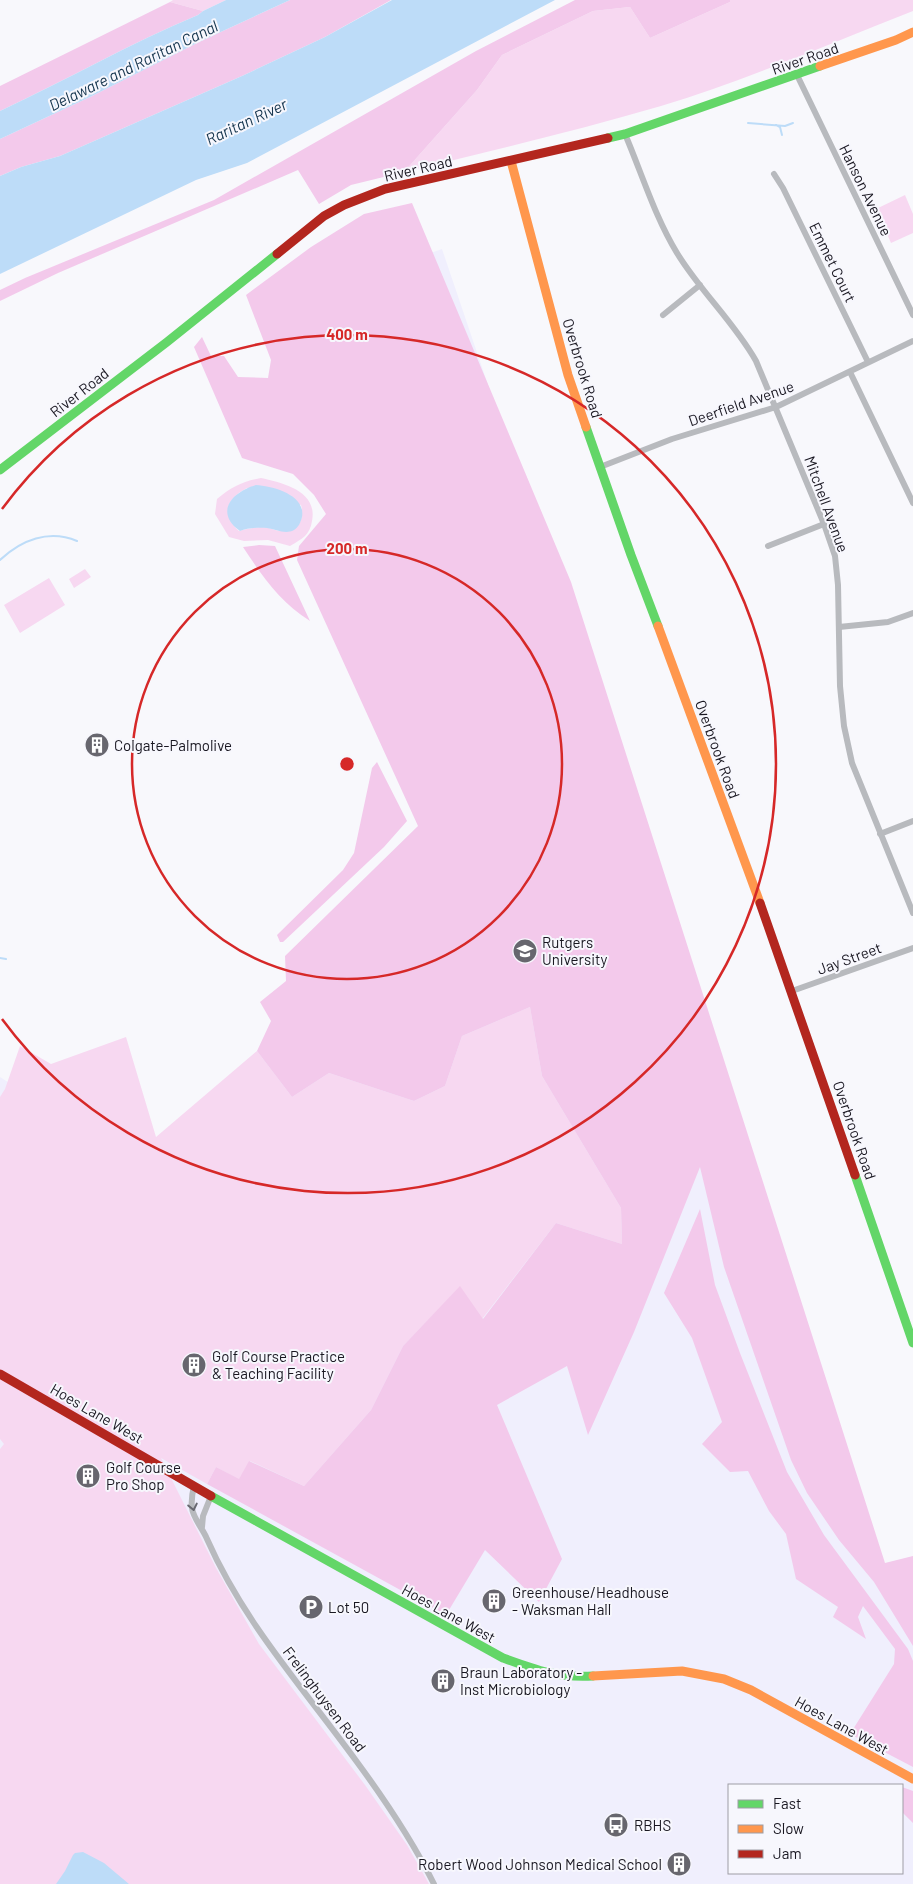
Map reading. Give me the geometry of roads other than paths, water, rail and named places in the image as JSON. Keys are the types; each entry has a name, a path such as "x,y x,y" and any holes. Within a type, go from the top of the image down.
{"street":[{"name":"River Road","path":"0,470 167,342 324,216 344,205 385,189 625,134 896,40 913,32"},
{"name":"Hanson Avenue","path":"797,75 913,315"},
{"name":"Mitchell Avenue","path":"625,134 665,232 677,254 745,343 756,361 824,524 835,556 838,585 840,686 844,726 852,763 913,913"},
{"name":"Overbrook Road","path":"511,161 568,375 630,555 662,634 792,991 913,1343"},
{"name":"Emmet Court","path":"774,174 783,188 868,362"},
{"path":"663,315 700,285"},
{"name":"Deerfield Avenue","path":"600,467 672,439 776,407 913,341"},
{"path":"850,372 913,503"},
{"path":"768,546 824,524"},
{"path":"839,627 888,622 913,612"},
{"path":"880,834 913,821"},
{"name":"Jay Street","path":"792,991 913,948"},
{"name":"Hoes Lane West","path":"0,1374 211,1496 503,1658 549,1674 576,1677 682,1671 707,1674 724,1679 750,1690 913,1779"},
{"name":"Frelinghuysen Road","path":"194,1486 191,1497 192,1510 202,1527 214,1555 263,1639 357,1762 386,1804 434,1884"},
{"path":"202,1527 203,1516 211,1496"}],"water":[{"name":"Delaware and Raritan Canal","path":"226,0 290,0 0,139 0,111"},
{"name":"Raritan River","path":"392,0 555,0 247,163 196,180 0,274 0,176 21,167 60,156 242,76 325,37"},
{"path":"256,485 271,487 294,497 302,509 302,517 295,529 284,532 267,528 240,531 232,524 228,517 227,510 229,504 240,492"},
{"path":"83,1852 104,1863 129,1884 56,1884 73,1855"}],"waterway":[{"path":"748,123 785,126 793,123"},
{"path":"776,125 780,127 782,135"},
{"path":"0,560 17,547 36,538 56,536 77,541"},
{"path":"0,958 6,959"}],"place":[{"name":"Colgate-Palmolive","path":"97,745"},
{"name":"Rutgers University","path":"525,951"},
{"name":"Golf Course Practice & Teaching Facility","path":"194,1365"},
{"name":"Golf Course Pro Shop","path":"88,1476"},
{"name":"Greenhouse/Headhouse - Waksman Hall","path":"494,1601"},
{"name":"Lot 50","path":"311,1607"},
{"name":"Braun Laboratory - Inst Microbiology","path":"443,1681"},
{"name":"RBHS","path":"616,1825"},
{"name":"Robert Wood Johnson Medical School","path":"679,1864"}]}
